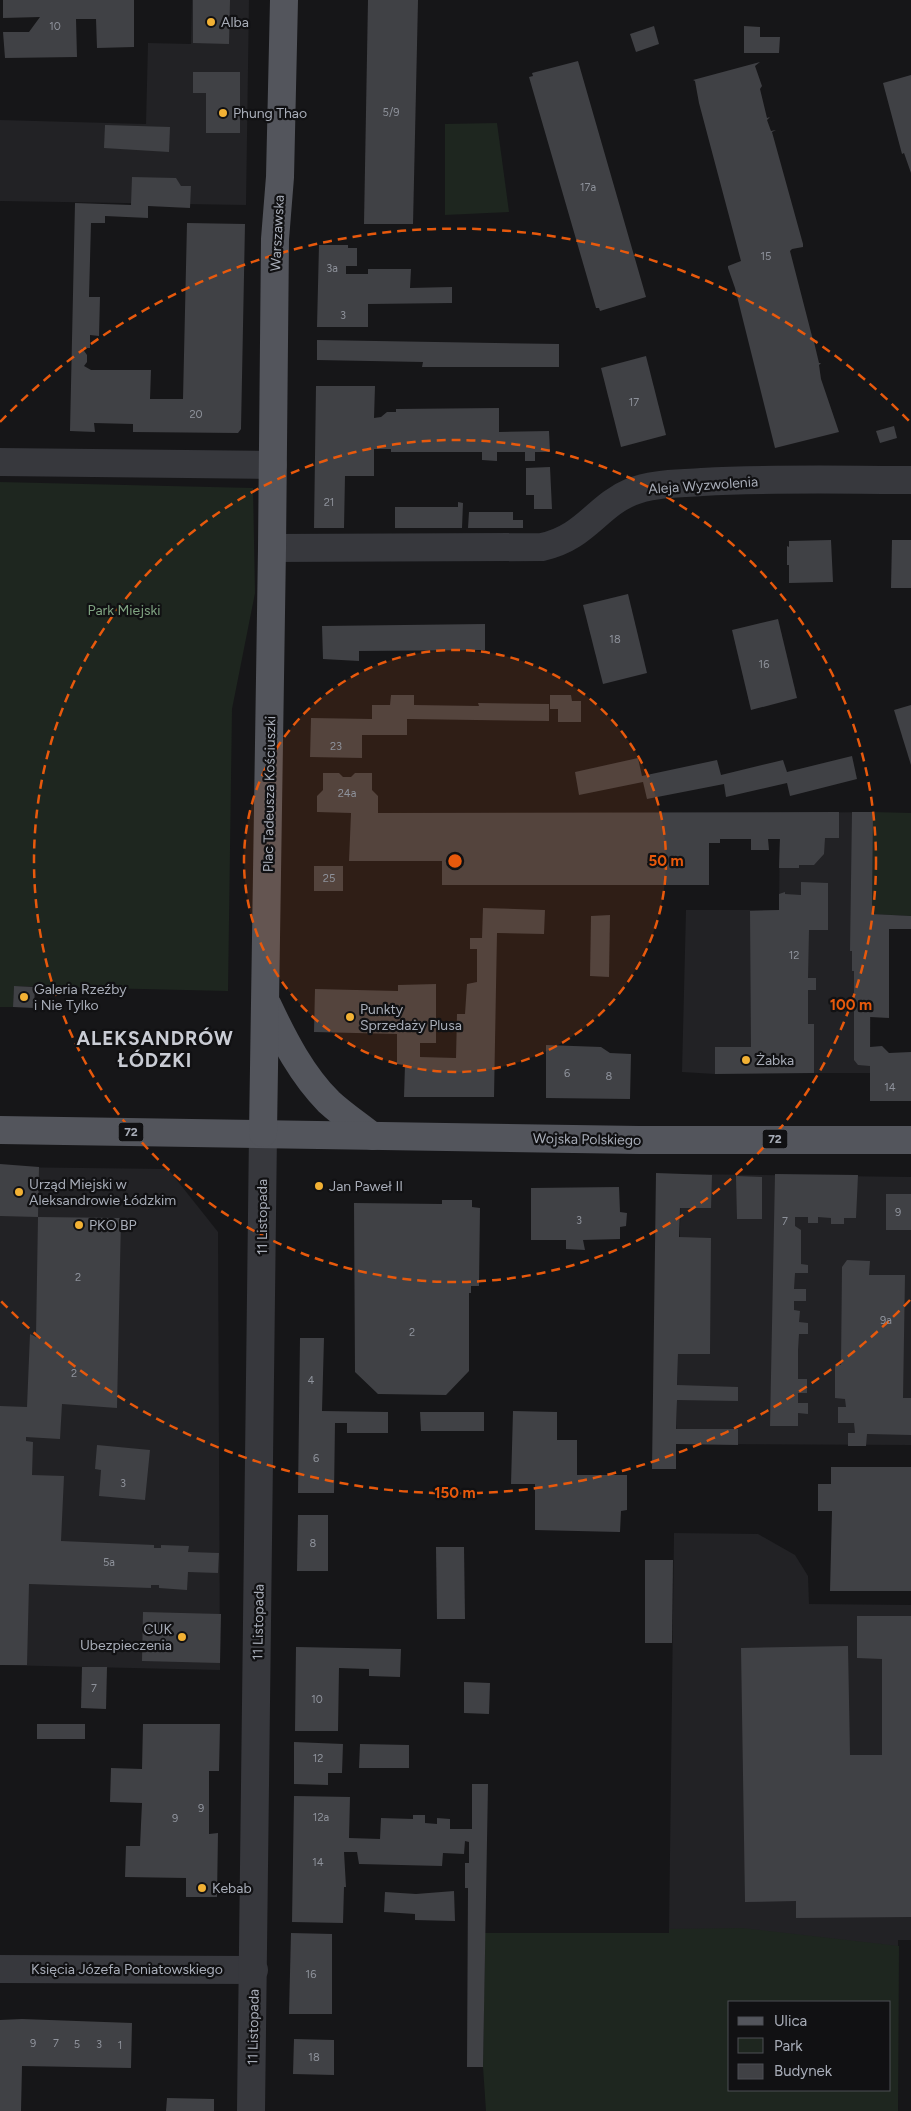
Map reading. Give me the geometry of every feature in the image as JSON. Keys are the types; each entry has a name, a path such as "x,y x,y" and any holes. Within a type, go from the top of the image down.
{"main road":[{"name":"Warszawska","path":"273,465 275,239 281,158 284,0"},
{"name":"Plac Tadeusza Kościuszki","path":"263,1133 273,465"},
{"path":"265,1000 283,1039 317,1088 329,1102 372,1136"},
{"name":"72","path":"0,1130 263,1133"},
{"name":"Wojska Polskiego","path":"263,1133 372,1136 911,1140"}],"street":[{"path":"0,462 273,465"},
{"name":"Aleja Wyzwolenia","path":"272,548 542,547 572,537 616,501 631,492 653,486 738,480 911,480"},
{"name":"11 Listopada","path":"251,2111 263,1133"},
{"name":"Księcia Józefa Poniatowskiego","path":"0,1969 254,1970"}],"shaded area":[{"path":"192,0 249,0 246,205 0,201 0,120 146,124 148,43 191,44"},
{"path":"873,812 870,1073 777,1073 777,1047 716,1047 715,1074 682,1072 686,910 779,910 780,813"},
{"path":"0,1167 168,1169 218,1232 220,1670 0,1665"},
{"path":"681,1174 911,1177 911,1445 676,1444"},
{"path":"674,1533 758,1534 795,1555 808,1576 809,1604 911,1605 911,1940 898,1940 898,2111 573,2111 669,1933"}],"green space":[{"path":"497,123 509,212 445,215 445,124"},
{"name":"Park Miejski","path":"0,482 253,488 255,593 232,709 228,991 14,986 13,1007 0,1007"},
{"path":"873,812 911,813 911,916 872,914"},
{"path":"742,1928 899,1946 898,2111 486,2111 483,2067 485,1933 669,1933 669,1929"}],"building":[{"path":"3,0 134,0 134,47 97,48 96,19 76,19 77,57 5,58 3,32 29,32 40,17 3,18"},
{"name":"Alba","path":"193,0 230,0 229,44 193,43"},
{"path":"368,0 418,0 413,224 364,224"},
{"path":"654,26 659,44 636,52 630,34"},
{"path":"744,26 760,27 760,37 780,37 779,53 744,53"},
{"path":"578,61 646,297 600,311 599,308 596,308 529,77 533,76 532,73"},
{"path":"760,62 755,66 762,86 760,89 767,118 770,117 767,120 771,131 776,130 772,132 803,244 803,247 790,251 813,340 818,340 814,342 819,363 821,363 819,365 821,379 839,432 775,448 735,288 728,268 728,266 741,261 699,103 695,81 693,80"},
{"path":"193,72 240,72 240,133 206,133 206,93 193,93"},
{"path":"911,75 911,173 904,153 902,154 883,83"},
{"path":"105,125 170,127 169,152 104,148"},
{"path":"132,177 176,178 181,186 191,186 190,208 148,206 148,218 105,216 105,223 91,223 89,297 100,297 99,336 90,335 90,348 82,348 87,355 87,362 84,366 91,370 151,370 150,399 183,399 187,223 245,224 241,429 238,433 133,432 133,424 94,423 95,432 70,431 75,203 131,205"},
{"path":"319,245 348,245 348,248 357,248 357,266 346,266 346,274 368,274 368,269 411,269 410,288 452,287 452,303 368,304 368,327 317,327"},
{"path":"317,340 559,344 559,367 422,367 423,362 317,360"},
{"path":"646,356 666,435 621,447 601,368"},
{"path":"316,386 375,386 374,418 381,417 387,412 396,412 396,409 499,408 499,432 549,431 550,452 535,452 535,461 525,461 525,452 497,452 497,461 482,460 482,452 391,452 391,449 374,449 374,476 345,476 344,528 314,528"},
{"path":"894,426 897,438 880,443 876,431"},
{"path":"550,467 552,509 534,509 534,495 526,495 526,468"},
{"path":"458,502 463,503 462,528 395,528 395,507 458,507"},
{"path":"469,512 513,512 513,520 523,520 523,528 468,528"},
{"path":"831,540 833,582 789,583 787,546 789,547 789,541"},
{"path":"892,540 911,540 911,588 891,588"},
{"path":"628,594 647,673 603,684 583,605"},
{"path":"778,619 797,698 751,710 732,630"},
{"path":"485,624 485,650 359,651 359,661 323,659 322,626"},
{"path":"391,695 414,695 414,705 479,706 478,703 549,704 549,721 407,719 407,735 362,735 362,758 310,757 311,718 372,719 372,705 390,705"},
{"path":"550,695 571,695 572,701 581,701 581,722 558,722 558,709 550,709"},
{"path":"911,705 911,765 894,710"},
{"path":"852,756 857,779 790,796 787,783 726,797 724,784 647,799 643,782 579,795 575,772 638,758 642,776 717,760 721,775 783,760 787,772"},
{"path":"323,773 339,773 343,777 351,777 355,773 372,773 372,790 378,796 378,813 839,812 839,838 825,838 824,854 814,865 799,865 799,868 779,868 780,839 768,839 769,850 751,850 751,839 720,839 720,843 709,843 709,885 442,885 442,861 349,861 351,813 317,812 317,796 323,790"},
{"path":"852,812 873,812 872,914 911,916 911,929 889,929 889,1018 870,1017 870,1047 882,1046 889,1053 911,1052 911,1101 870,1101 870,1066 858,1065 854,1060 854,971 852,971 852,951 850,951"},
{"path":"314,866 343,866 343,891 314,891"},
{"path":"801,882 828,883 828,930 809,930 808,978 816,978 816,990 808,990 808,1024 814,1024 814,1073 715,1074 715,1047 751,1047 750,911 779,910 779,894 785,892 785,894 801,895"},
{"path":"483,908 545,910 544,934 497,933 494,1097 404,1097 405,1065 397,1064 397,1034 314,1032 315,989 398,991 398,985 436,984 436,1043 420,1043 420,1057 456,1058 457,1014 465,1014 467,984 477,982 477,949 470,949 470,938 482,938"},
{"path":"610,915 609,977 590,976 591,916"},
{"name":"Galeria Rzeźby i Nie Tylko","path":"14,986 35,987 34,1008 13,1007"},
{"path":"546,1045 601,1047 610,1053 631,1054 630,1099 546,1098"},
{"name":"Urząd Miejski w Aleksandrowie Łódzkim","path":"0,1164 39,1167 38,1217 0,1216"},
{"path":"656,1173 712,1175 711,1208 680,1208 679,1237 711,1238 710,1354 678,1354 677,1385 738,1387 738,1401 677,1400 676,1429 738,1429 738,1445 676,1444 676,1469 652,1469"},
{"path":"775,1174 858,1175 856,1218 844,1218 844,1224 831,1224 831,1218 818,1217 818,1223 808,1223 808,1217 795,1217 795,1226 801,1230 801,1264 808,1265 808,1273 795,1273 794,1289 806,1289 806,1301 794,1301 794,1310 800,1311 799,1322 808,1323 808,1334 799,1334 798,1350 798,1379 807,1379 807,1393 798,1393 798,1403 808,1403 808,1414 798,1413 798,1426 770,1426"},
{"path":"736,1176 762,1177 762,1219 737,1219"},
{"path":"619,1187 620,1212 627,1213 626,1226 620,1227 620,1239 583,1240 585,1250 566,1249 566,1240 531,1240 531,1188"},
{"path":"886,1194 911,1194 911,1230 886,1230"},
{"path":"442,1200 472,1200 472,1207 480,1208 479,1286 471,1286 471,1293 469,1293 469,1371 446,1395 378,1394 355,1372 354,1203 442,1204"},
{"path":"38,1217 121,1218 117,1408 62,1404 60,1439 26,1437 26,1441 33,1442 32,1475 64,1476 61,1541 154,1545 154,1548 161,1548 161,1545 189,1546 188,1552 219,1553 218,1573 188,1572 187,1590 159,1588 159,1585 151,1585 151,1588 29,1584 27,1665 0,1665 0,1406 27,1407 30,1334 36,1337"},
{"path":"847,1260 870,1261 869,1275 905,1275 903,1398 911,1398 911,1435 867,1434 866,1446 848,1446 848,1433 855,1433 854,1423 838,1423 838,1407 846,1407 845,1399 835,1398 835,1365 841,1365 842,1267"},
{"path":"300,1338 324,1338 322,1411 388,1412 388,1433 347,1433 347,1423 335,1423 334,1493 298,1493"},
{"path":"513,1411 557,1412 557,1440 577,1440 577,1475 627,1475 627,1510 621,1511 620,1532 535,1530 535,1484 511,1484"},
{"path":"420,1412 484,1412 484,1431 421,1431"},
{"path":"97,1445 150,1450 145,1500 99,1496 101,1470 95,1469"},
{"path":"831,1467 911,1467 911,1591 830,1591 832,1511 818,1511 818,1484 831,1484"},
{"path":"298,1515 328,1515 328,1571 297,1571"},
{"path":"436,1547 464,1547 465,1619 437,1619"},
{"path":"645,1560 673,1560 672,1643 645,1643"},
{"name":"CUK Ubezpieczenia","path":"143,1612 221,1614 220,1663 142,1661"},
{"path":"857,1616 911,1616 911,1917 796,1918 796,1901 745,1902 741,1648 848,1646 850,1755 882,1755 882,1659 857,1658"},
{"path":"296,1647 401,1649 400,1677 369,1676 369,1669 339,1668 338,1731 295,1731"},
{"path":"82,1667 107,1667 106,1709 81,1708"},
{"path":"464,1682 490,1683 489,1714 464,1713"},
{"path":"37,1724 85,1724 85,1739 37,1739"},
{"path":"143,1724 220,1724 219,1771 209,1771 209,1834 218,1833 217,1897 186,1897 186,1878 125,1877 126,1846 140,1846 142,1803 110,1802 111,1768 142,1769"},
{"path":"294,1742 343,1744 342,1773 328,1773 328,1785 294,1784"},
{"path":"360,1744 409,1745 409,1768 359,1768"},
{"path":"472,1784 488,1784 483,2067 467,2067 468,1888 465,1888 465,1863 469,1863 469,1842 465,1841 464,1854 443,1853 442,1866 359,1864 357,1852 344,1852 346,1887 344,1887 343,1923 292,1922 294,1796 350,1797 349,1838 380,1839 381,1818 413,1819 413,1815 425,1815 425,1823 437,1824 437,1818 450,1819 450,1829 472,1829"},
{"path":"454,1891 455,1921 415,1920 415,1914 384,1912 385,1892 416,1894"},
{"path":"291,1933 332,1934 332,2014 289,2014"},
{"path":"0,2020 132,2023 131,2068 22,2066 21,2111 0,2111"},
{"path":"294,2039 334,2040 334,2075 293,2074"},
{"path":"167,2098 214,2099 214,2111 166,2111"}],"place":[{"name":"Alba","path":"211,22"},
{"name":"Phung Thao","path":"223,113"},
{"name":"Galeria Rzeźby i Nie Tylko","path":"24,997"},
{"name":"Punkty Sprzedaży Plusa","path":"350,1017"},
{"name":"Żabka","path":"746,1060"},
{"name":"Jan Paweł II","path":"319,1186"},
{"name":"Urząd Miejski w Aleksandrowie Łódzkim","path":"19,1192"},
{"name":"PKO BP","path":"79,1225"},
{"name":"CUK Ubezpieczenia","path":"182,1637"},
{"name":"Kebab","path":"202,1888"}],"district":[{"name":"ALEKSANDRÓW ŁÓDZKI","path":"155,1049"}]}
